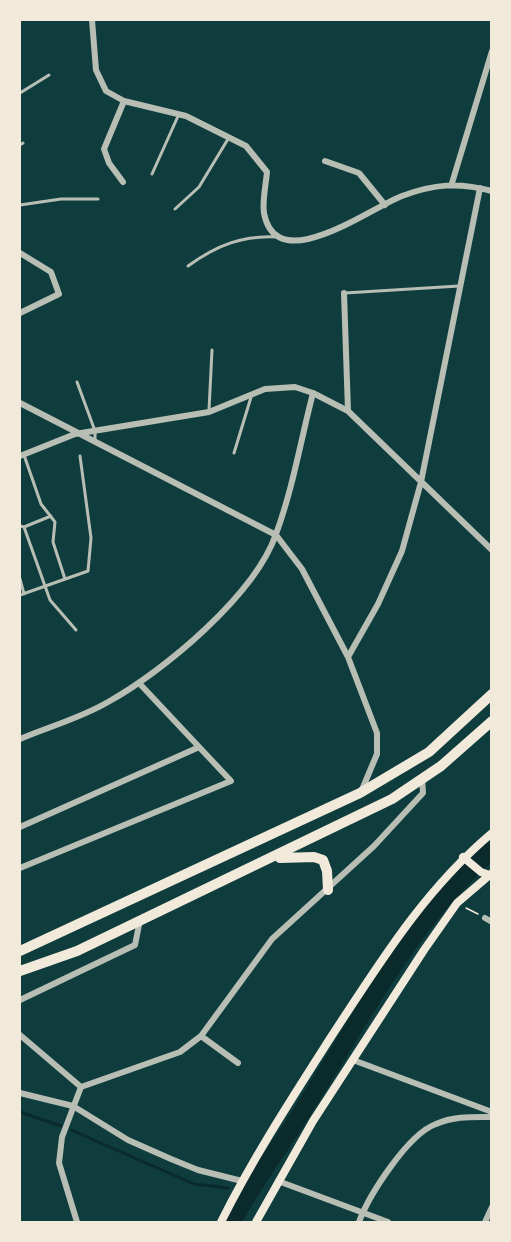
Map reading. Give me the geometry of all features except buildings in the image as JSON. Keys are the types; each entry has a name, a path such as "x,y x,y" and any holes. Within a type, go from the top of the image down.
{"highway":[{"path":"20,951 360,793 429,752 492,694"},
{"path":"20,971 77,951 392,799 441,766 492,721"},
{"path":"270,858 304,856 323,860 327,871 328,890"}],"main road":[{"path":"221,1222 242,1181 390,946 427,898 492,833"},
{"path":"256,1222 278,1181 352,1060 457,903 487,873 465,859"}],"street":[{"path":"92,20 96,70 106,91 124,101 179,114 246,146 267,171 264,213 271,227 283,237 303,242 341,229 402,196 452,183 492,191"},
{"path":"452,183 492,51"},
{"path":"123,182 109,163 104,149 124,101"},
{"path":"325,161 358,173 385,205"},
{"path":"348,657 378,604 402,551 421,482 480,188"},
{"path":"20,254 51,272 59,294 20,313"},
{"path":"344,293 348,411"},
{"path":"22,456 75,434 209,412 252,393 279,386 314,393 348,411 492,550"},
{"path":"20,739 106,704 139,683 200,634 251,580 276,535 314,393"},
{"path":"20,403 75,434 276,535 302,569 348,657 377,734 377,754 360,793"},
{"path":"20,868 231,782 139,683"},
{"path":"20,827 197,748"},
{"path":"77,1222 59,1163 62,1137 81,1087 180,1052 201,1036 272,939 374,846 423,793 422,778"},
{"path":"20,1000 135,945 140,920"},
{"path":"20,1035 81,1087"},
{"path":"201,1036 238,1062"},
{"path":"352,1060 492,1112"},
{"path":"20,1093 73,1106 128,1140 198,1170 242,1181"},
{"path":"359,1222 384,1178 414,1139 433,1124 456,1118 492,1117"},
{"path":"278,1181 387,1222"},
{"path":"485,1222 492,1207"}],"lane":[{"path":"20,93 49,75"},
{"path":"152,174 179,114"},
{"path":"175,209 199,188 229,137"},
{"path":"20,205 61,199 98,200"},
{"path":"188,266 207,252 232,240 258,236 283,237"},
{"path":"344,293 460,286"},
{"path":"209,412 212,350"},
{"path":"77,382 95,431 95,444"},
{"path":"234,453 252,393"},
{"path":"22,456 41,504 55,522 53,542 65,579"},
{"path":"20,595 88,571 91,538 80,456"},
{"path":"51,516 22,526 50,600 76,630"},
{"path":"20,579 24,594"}],"path":[{"path":"457,903 488,920"}],"waterway":[{"path":"232,1222 389,971 436,908 492,850"},
{"path":"20,1112 61,1126"},
{"path":"71,1130 194,1184 228,1188"},
{"path":"241,1188 250,1190"}]}
